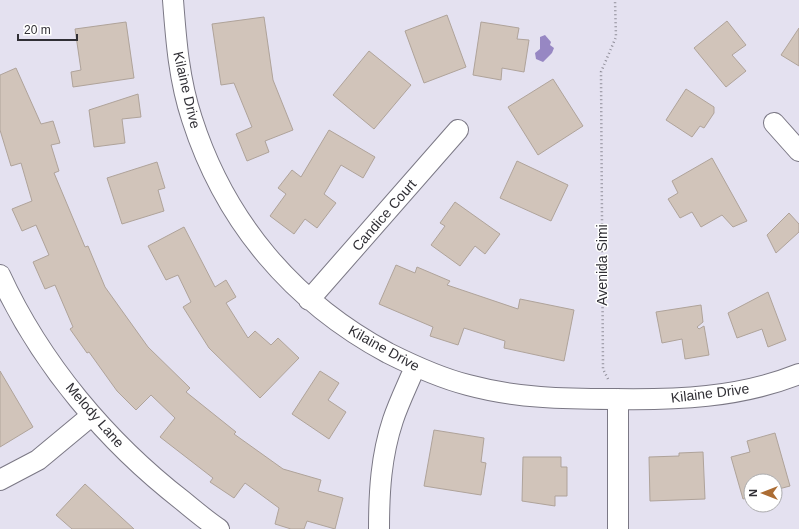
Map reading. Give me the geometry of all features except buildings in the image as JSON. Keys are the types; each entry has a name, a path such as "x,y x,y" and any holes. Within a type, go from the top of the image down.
{"street":[{"name":"Kilaine Drive","path":"173,0 180,74 191,118 206,157 225,196 251,236 282,274 309,300 356,335 415,367 467,385 518,396 558,399 673,399 714,396 755,388 799,374"},
{"path":"774,123 799,151"},
{"name":"Candice Court","path":"309,300 458,130"},
{"name":"Melody Lane","path":"0,275 9,294 43,352 92,416 149,475 217,528"},
{"path":"379,529 379,495 383,458 393,421 415,367"},
{"path":"618,399 618,529"},
{"path":"0,480 38,460 92,416"}],"path":[{"name":"Avenida Simi","path":"615,0 616,37 601,72 602,267 603,369 618,399"}],"shaded area":[{"path":"545,35 551,42 550,45 554,48 552,53 543,62 536,59 535,53 540,49 540,37"}]}
